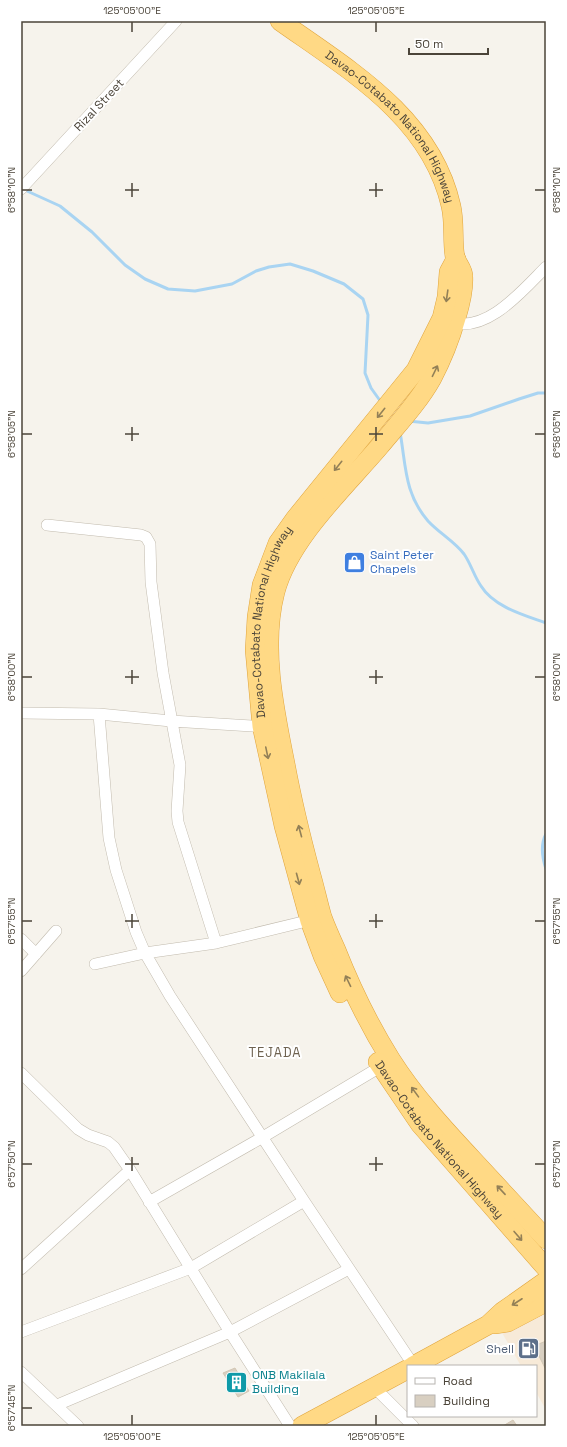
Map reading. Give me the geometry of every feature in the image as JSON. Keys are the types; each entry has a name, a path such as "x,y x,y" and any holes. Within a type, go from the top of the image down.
{"highway":[{"name":"Davao-Cotabato National Highway","path":"270,727 268,651 270,618 276,590 286,564 310,527 414,404 430,381 444,353 448,321 447,297 449,272 456,259 451,206 440,171 428,148 416,131 393,106 366,82 280,21"},
{"name":"Davao-Cotabato National Highway","path":"448,321 416,370 400,391 295,519 278,543 262,585 257,617 256,650 270,727 297,823 316,919 345,975 386,1063 420,1124 546,1268"},
{"name":"Davao-Cotabato National Highway","path":"386,1063 432,1116 546,1239"},
{"path":"415,1365 488,1325 502,1312 546,1281"},
{"path":"488,1325 508,1322 546,1302"},
{"path":"303,1425 407,1370"}],"street":[{"name":"Rizal Street","path":"21,189 176,21"},
{"path":"448,321 466,324 478,322 490,317 515,297 546,267"},
{"path":"47,525 141,535 149,540 151,555 151,582 171,721 180,765 177,811 178,822 216,943"},
{"path":"21,712 99,714 171,721 270,727"},
{"path":"99,714 106,819 109,838 118,877 136,932 145,953 170,996 412,1365"},
{"path":"95,964 145,953 216,943 316,919"},
{"path":"21,970 56,931"},
{"path":"21,939 36,954"},
{"path":"149,1202 263,1137 386,1063"},
{"path":"21,1073 78,1129 88,1135 108,1142 114,1147 130,1170 230,1332 303,1425"},
{"path":"21,1269 130,1170"},
{"path":"21,1332 191,1268 304,1201"},
{"path":"57,1405 230,1332 349,1270"},
{"path":"21,1372 78,1426"},
{"path":"374,1387 413,1426"}],"shaded area":[{"name":"Shell","path":"546,1312 546,1410 537,1394 537,1365 520,1365 501,1331"}],"building":[{"path":"546,1341 546,1368 545,1368 534,1346"},
{"name":"ONB Makilala Building","path":"235,1368 249,1391 238,1397 223,1373"},
{"path":"513,1420 517,1426 503,1426"}],"waterway":[{"path":"27,191 60,206 92,232 125,265 145,279 168,289 195,291 232,284 256,271 269,267 290,264 313,271 344,284 363,299 368,315 365,373 371,388 381,402"},
{"path":"408,421 428,423 470,416 538,393 546,393"},
{"path":"400,432 410,489 414,500 428,521 456,545 464,554 481,586 494,600 501,605 519,613 546,623"},
{"path":"546,834 542,851 546,869"}],"place":[{"name":"Saint Peter Chapels","path":"355,562"},
{"name":"Shell","path":"529,1349"},
{"name":"ONB Makilala Building","path":"236,1382"}],"district":[{"name":"TEJADA","path":"275,1052"}]}
